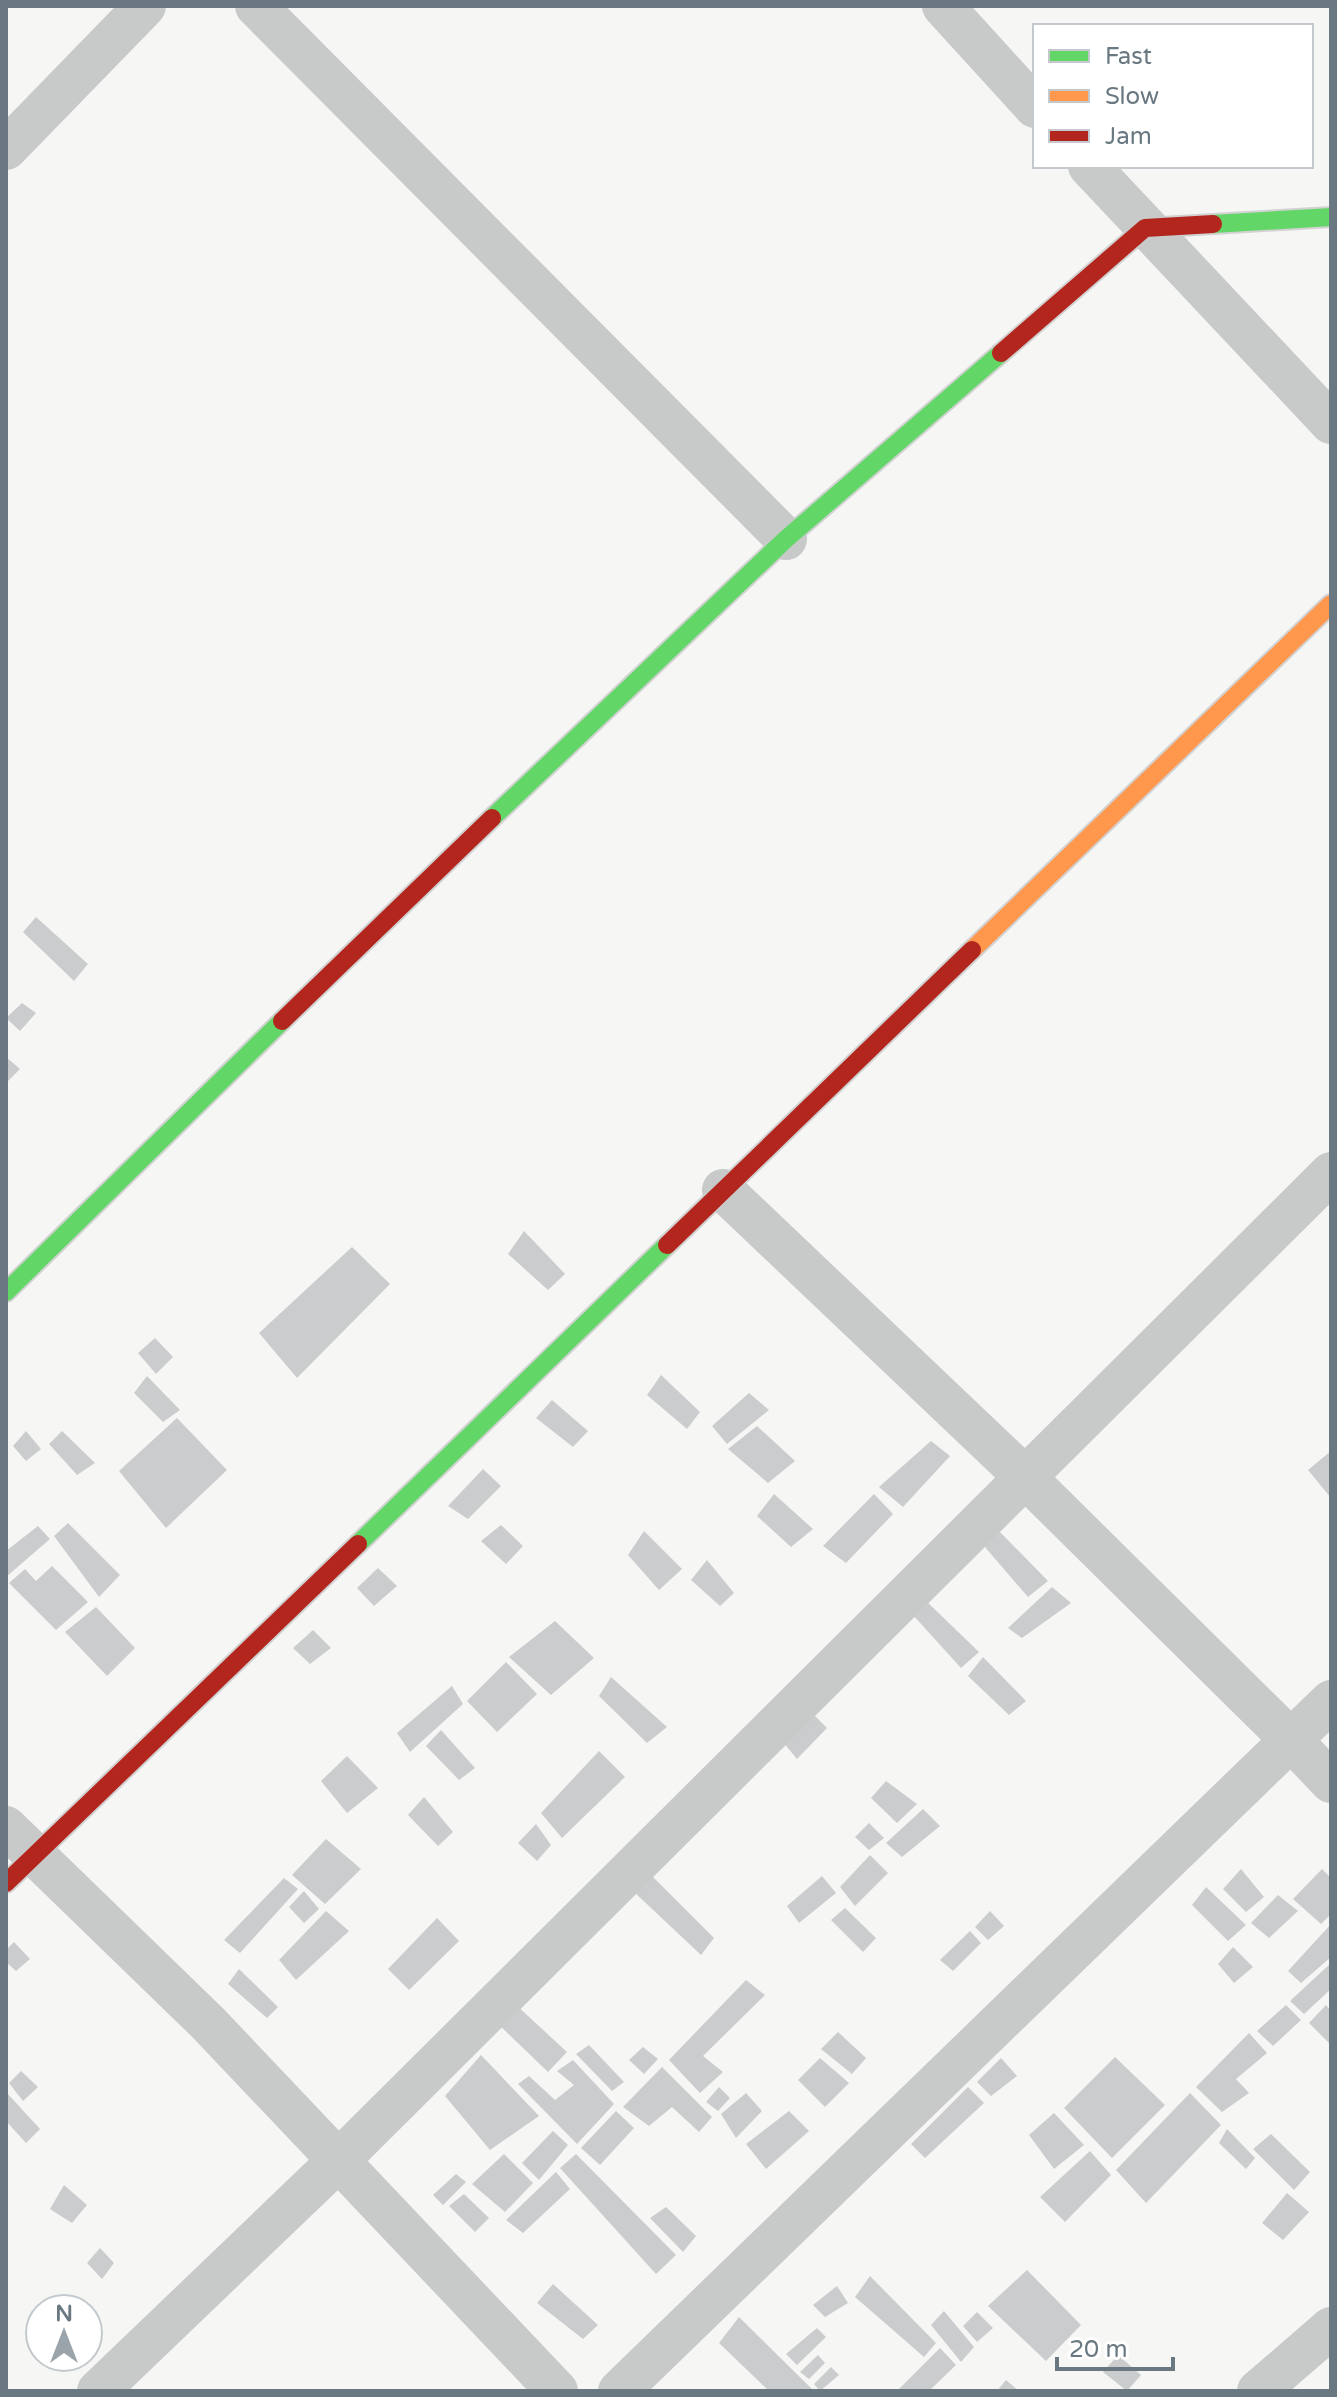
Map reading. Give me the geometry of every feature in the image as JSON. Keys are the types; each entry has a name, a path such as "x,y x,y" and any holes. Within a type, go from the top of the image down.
{"street":[{"path":"6,149 145,6"},
{"path":"256,6 786,539"},
{"path":"943,6 1033,105"},
{"path":"1091,168 1331,423"},
{"path":"6,1292 411,894 786,539 1145,228 1331,217"},
{"path":"6,1883 20,1840 723,1190 1331,604"},
{"path":"98,2391 340,2159 1331,1173"},
{"path":"723,1190 1026,1478 1331,1782"},
{"path":"619,2391 1331,1701"},
{"path":"20,1840 208,2023 557,2391"},
{"path":"1258,2391 1331,2328"}],"building":[{"path":"36,917 88,964 74,981 23,932"},
{"path":"22,1003 36,1013 20,1031 6,1018"},
{"path":"6,1057 20,1069 6,1083"},
{"path":"524,1231 565,1274 548,1290 508,1254"},
{"path":"352,1247 390,1284 297,1378 259,1333"},
{"path":"155,1338 173,1357 156,1374 138,1353"},
{"path":"661,1375 700,1412 687,1429 647,1395"},
{"path":"147,1376 180,1410 163,1422 134,1393"},
{"path":"749,1393 769,1410 727,1444 712,1426"},
{"path":"552,1400 588,1431 573,1447 536,1418"},
{"path":"177,1418 227,1470 166,1528 119,1471"},
{"path":"757,1426 795,1461 768,1483 728,1449"},
{"path":"26,1431 41,1449 26,1461 13,1446"},
{"path":"62,1431 95,1463 77,1475 49,1444"},
{"path":"931,1441 950,1456 903,1507 879,1487"},
{"path":"1331,1451 1331,1498 1308,1470"},
{"path":"483,1469 501,1486 468,1519 448,1506"},
{"path":"774,1494 813,1529 791,1547 757,1516"},
{"path":"874,1494 893,1514 846,1563 823,1546"},
{"path":"68,1523 120,1575 99,1597 54,1536"},
{"path":"501,1525 523,1546 506,1564 481,1541"},
{"path":"38,1526 50,1539 6,1577 6,1551"},
{"path":"644,1531 682,1569 659,1590 628,1555"},
{"path":"999,1531 1048,1581 1028,1597 984,1546"},
{"path":"707,1560 734,1593 720,1606 691,1580"},
{"path":"52,1566 88,1602 56,1630 9,1583 25,1569 36,1581"},
{"path":"378,1568 397,1586 374,1606 357,1588"},
{"path":"1052,1587 1071,1603 1022,1638 1008,1628"},
{"path":"924,1599 979,1652 961,1668 912,1614"},
{"path":"96,1607 135,1648 107,1676 65,1632"},
{"path":"555,1621 594,1658 551,1695 509,1657"},
{"path":"313,1630 331,1648 310,1664 293,1648"},
{"path":"983,1657 1026,1701 1009,1715 968,1676"},
{"path":"506,1662 537,1694 497,1732 467,1701"},
{"path":"611,1677 667,1727 647,1743 599,1696"},
{"path":"452,1686 463,1704 410,1752 397,1733"},
{"path":"810,1711 827,1728 797,1759 782,1741"},
{"path":"441,1730 475,1768 459,1780 426,1746"},
{"path":"599,1751 625,1777 562,1838 541,1813"},
{"path":"347,1756 378,1788 347,1813 321,1781"},
{"path":"886,1781 917,1804 897,1823 871,1798"},
{"path":"424,1797 453,1832 438,1846 408,1815"},
{"path":"923,1809 940,1826 902,1857 886,1843"},
{"path":"869,1823 884,1838 869,1850 855,1837"},
{"path":"536,1824 551,1845 537,1861 518,1843"},
{"path":"326,1839 361,1869 325,1904 292,1875"},
{"path":"870,1855 888,1873 855,1906 840,1887"},
{"path":"1241,1869 1264,1897 1246,1912 1223,1889"},
{"path":"1322,1869 1331,1878 1331,1914 1321,1924 1293,1899"},
{"path":"647,1871 714,1938 701,1955 632,1890"},
{"path":"822,1876 836,1893 799,1923 787,1906"},
{"path":"284,1878 298,1889 240,1953 224,1940"},
{"path":"1206,1887 1246,1925 1228,1941 1192,1905"},
{"path":"304,1891 319,1909 304,1923 289,1907"},
{"path":"1278,1895 1298,1911 1269,1938 1251,1923"},
{"path":"845,1908 876,1938 863,1952 831,1920"},
{"path":"326,1911 349,1931 296,1980 279,1960"},
{"path":"990,1911 1004,1926 988,1940 975,1927"},
{"path":"437,1918 459,1941 409,1990 388,1969"},
{"path":"1331,1924 1331,1957 1301,1983 1288,1971"},
{"path":"970,1931 981,1943 953,1971 940,1960"},
{"path":"14,1942 30,1959 16,1971 6,1962 6,1950"},
{"path":"1233,1947 1253,1967 1234,1983 1218,1964"},
{"path":"1331,1963 1331,1989 1304,2014 1290,2001"},
{"path":"239,1969 278,2007 267,2018 228,1984"},
{"path":"746,1980 765,1995 703,2056 723,2072 700,2093 669,2060"},
{"path":"514,2003 567,2052 548,2072 497,2023"},
{"path":"1286,2005 1301,2020 1273,2046 1257,2031"},
{"path":"1326,2005 1331,2011 1331,2045 1309,2023"},
{"path":"838,2032 866,2058 852,2074 821,2049"},
{"path":"1249,2033 1267,2053 1236,2079 1249,2093 1222,2112 1196,2087"},
{"path":"589,2045 624,2082 612,2091 576,2054"},
{"path":"643,2047 658,2059 644,2074 629,2060"},
{"path":"481,2055 539,2116 490,2150 445,2096"},
{"path":"1115,2057 1165,2105 1112,2158 1064,2108"},
{"path":"820,2058 849,2083 825,2107 798,2080"},
{"path":"1001,2058 1017,2076 991,2096 977,2082"},
{"path":"573,2060 614,2104 577,2144 518,2084 529,2076 555,2100 574,2085 557,2071"},
{"path":"662,2067 712,2117 699,2132 672,2107 649,2126 623,2107"},
{"path":"21,2071 38,2087 23,2101 9,2083"},
{"path":"719,2087 730,2098 718,2111 706,2102"},
{"path":"968,2087 984,2103 925,2158 911,2144"},
{"path":"6,2092 40,2129 26,2143 6,2121"},
{"path":"746,2093 762,2111 736,2138 721,2114"},
{"path":"1190,2093 1221,2125 1146,2203 1116,2170"},
{"path":"616,2111 634,2128 600,2165 581,2148"},
{"path":"789,2111 809,2131 766,2169 746,2144"},
{"path":"1054,2113 1084,2145 1054,2169 1029,2135"},
{"path":"1227,2129 1255,2158 1246,2169 1219,2143"},
{"path":"553,2131 568,2145 539,2180 522,2163"},
{"path":"1271,2134 1310,2172 1294,2190 1253,2149"},
{"path":"1090,2151 1111,2175 1065,2222 1040,2197"},
{"path":"504,2154 533,2183 505,2212 472,2184"},
{"path":"576,2154 676,2255 656,2274 560,2168"},
{"path":"556,2172 570,2189 523,2233 506,2220"},
{"path":"456,2174 466,2182 443,2205 433,2195"},
{"path":"64,2185 87,2205 72,2223 50,2209"},
{"path":"1287,2193 1309,2212 1283,2240 1262,2223"},
{"path":"464,2194 489,2218 475,2232 449,2206"},
{"path":"666,2207 696,2236 683,2252 650,2218"},
{"path":"100,2248 114,2263 102,2279 87,2263"},
{"path":"1027,2270 1081,2325 1046,2361 988,2306"},
{"path":"870,2276 936,2343 924,2357 855,2297"},
{"path":"553,2284 598,2325 583,2339 537,2303"},
{"path":"837,2286 848,2303 825,2317 813,2305"},
{"path":"944,2311 974,2347 961,2362 931,2325"},
{"path":"977,2312 993,2328 977,2342 963,2326"},
{"path":"739,2317 814,2391 769,2391 719,2343"},
{"path":"817,2328 826,2337 797,2365 786,2354"},
{"path":"940,2348 956,2365 929,2391 897,2391"},
{"path":"818,2355 825,2363 809,2379 800,2372"},
{"path":"1118,2355 1141,2375 1127,2391 1103,2372"},
{"path":"831,2367 839,2375 820,2391 814,2384"},
{"path":"1006,2380 1019,2391 997,2391"}],"traffic: fast":[{"path":"1213,224 1331,217"},
{"path":"492,818 786,539 1001,353"},
{"path":"6,1292 282,1021"},
{"path":"358,1544 667,1245"}],"traffic: slow":[{"path":"972,950 1331,604"}],"traffic: jam":[{"path":"1001,353 1145,228 1213,224"},
{"path":"282,1021 492,818"},
{"path":"667,1245 972,950"},
{"path":"6,1883 358,1544"}]}
